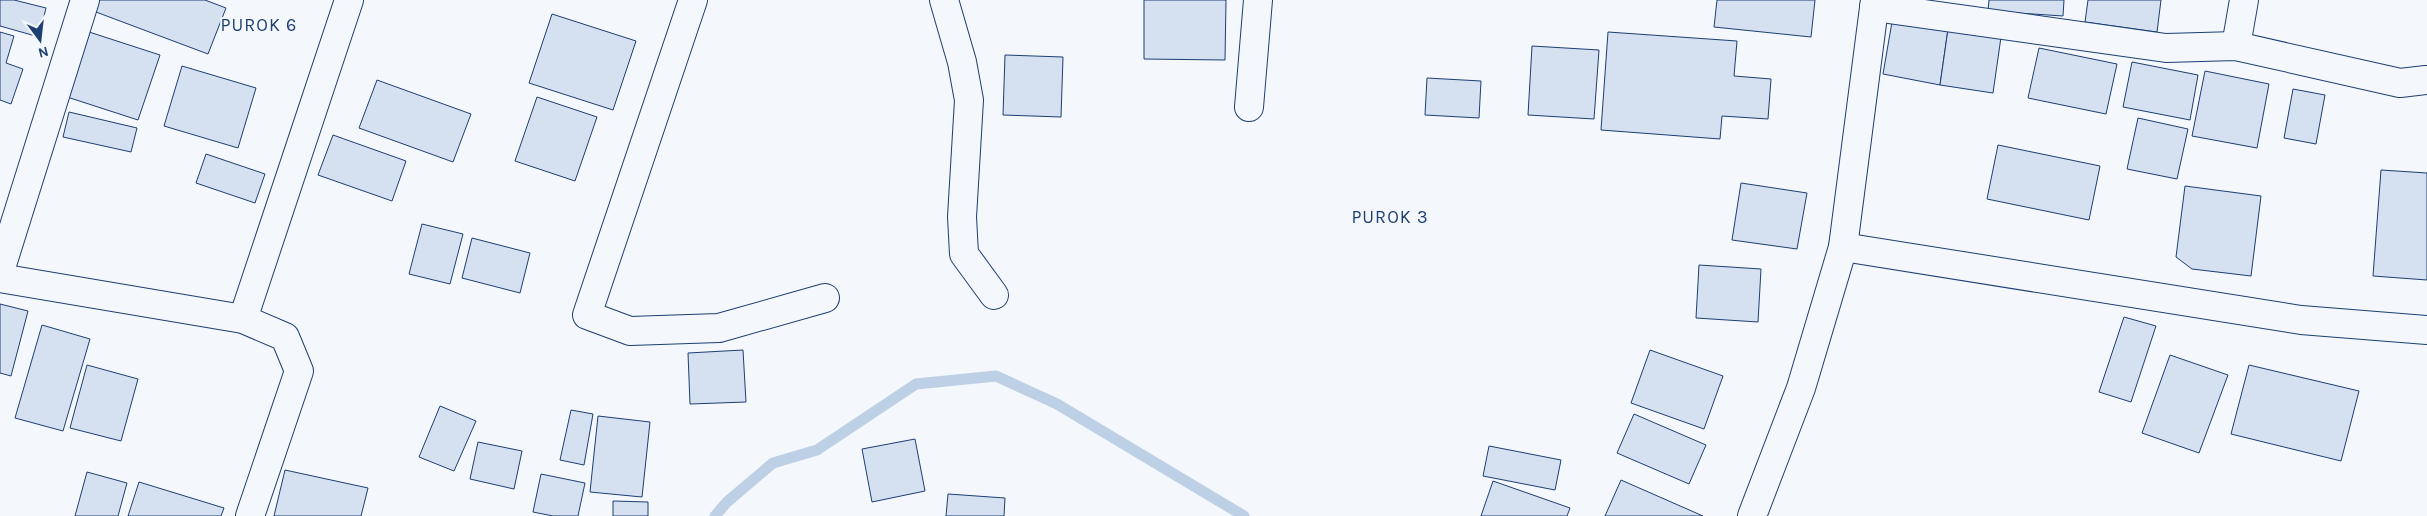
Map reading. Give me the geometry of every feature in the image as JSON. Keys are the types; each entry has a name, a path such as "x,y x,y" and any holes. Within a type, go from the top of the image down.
{"street":[{"path":"0,271 85,0"},
{"path":"243,319 349,0"},
{"path":"692,0 587,314 630,331 719,328 825,298"},
{"path":"944,0 962,62 969,100 962,217 964,254 994,295"},
{"path":"1249,107 1258,0"},
{"path":"2236,46 2244,0"},
{"path":"1752,516 1801,388 1843,247 1874,4 2166,48 2236,46 2400,83 2426,80"},
{"path":"1843,247 2301,320 2427,330"},
{"path":"0,278 243,319 285,337 299,372 250,516"}],"building":[{"path":"0,0 14,0 46,8 39,37 0,26"},
{"path":"92,0 205,0 226,8 208,54 88,9"},
{"path":"1144,0 1226,0 1225,60 1144,59"},
{"path":"1717,0 1815,0 1811,37 1714,27"},
{"path":"1989,0 2064,0 2063,16 1988,11"},
{"path":"2088,0 2161,0 2157,32 2085,22"},
{"path":"552,14 636,41 613,110 529,83"},
{"path":"1892,22 1948,29 1940,85 1883,74"},
{"path":"1948,29 2001,37 1993,93 1940,85"},
{"path":"86,31 160,55 138,120 64,96"},
{"path":"0,32 14,36 6,63 23,69 11,104 0,100"},
{"path":"1608,32 1737,41 1734,76 1771,79 1768,119 1722,116 1720,139 1601,130"},
{"path":"1532,46 1599,50 1594,119 1528,115"},
{"path":"2039,48 2117,64 2106,114 2028,98"},
{"path":"1005,55 1063,57 1061,117 1003,115"},
{"path":"2132,62 2198,75 2190,120 2123,107"},
{"path":"182,66 256,88 238,148 164,126"},
{"path":"2205,71 2269,84 2257,148 2192,136"},
{"path":"1427,78 1481,81 1479,118 1425,115"},
{"path":"377,80 471,114 453,162 359,128"},
{"path":"2293,89 2325,95 2316,144 2284,138"},
{"path":"537,97 597,117 575,181 515,161"},
{"path":"69,112 137,128 131,152 63,137"},
{"path":"2138,118 2188,129 2177,179 2127,169"},
{"path":"333,135 406,161 392,201 318,175"},
{"path":"1998,145 2100,166 2089,220 1987,199"},
{"path":"206,154 265,174 255,203 196,183"},
{"path":"2381,170 2427,173 2427,280 2373,276"},
{"path":"1741,183 1807,193 1797,249 1732,240"},
{"path":"2185,186 2261,196 2251,276 2192,269 2176,257"},
{"path":"422,224 463,234 450,284 409,274"},
{"path":"472,238 530,253 520,293 462,278"},
{"path":"1699,265 1761,269 1758,322 1696,318"},
{"path":"0,304 28,311 11,376 0,373"},
{"path":"2124,317 2156,326 2131,402 2099,392"},
{"path":"42,325 90,339 63,431 15,418"},
{"path":"743,350 746,402 690,404 688,353"},
{"path":"1650,350 1723,376 1704,429 1631,403"},
{"path":"2170,355 2228,375 2199,453 2142,433"},
{"path":"87,365 138,379 121,441 70,428"},
{"path":"2249,365 2359,391 2341,461 2231,434"},
{"path":"440,406 476,421 454,471 419,457"},
{"path":"571,410 593,414 584,465 560,460"},
{"path":"1634,414 1706,445 1689,484 1617,453"},
{"path":"598,416 650,422 642,497 590,492"},
{"path":"915,439 925,491 872,502 862,449"},
{"path":"478,442 522,451 514,489 470,479"},
{"path":"1489,446 1561,460 1555,490 1483,476"},
{"path":"285,470 368,488 361,516 274,516"},
{"path":"87,472 127,483 118,516 75,516"},
{"path":"541,474 585,483 578,516 553,516 533,512"},
{"path":"1621,480 1703,516 1605,516"},
{"path":"1493,481 1570,508 1567,516 1481,516"},
{"path":"139,482 224,508 221,516 128,516"},
{"path":"948,494 1005,498 1004,516 946,516"},
{"path":"613,501 648,502 648,516 613,516"}],"waterway":[{"path":"715,516 727,502 773,463 817,450 916,384 996,376 1057,404 1244,516"}],"district":[{"name":"PUROK 6","path":"259,25"},
{"name":"PUROK 3","path":"1390,217"}]}
